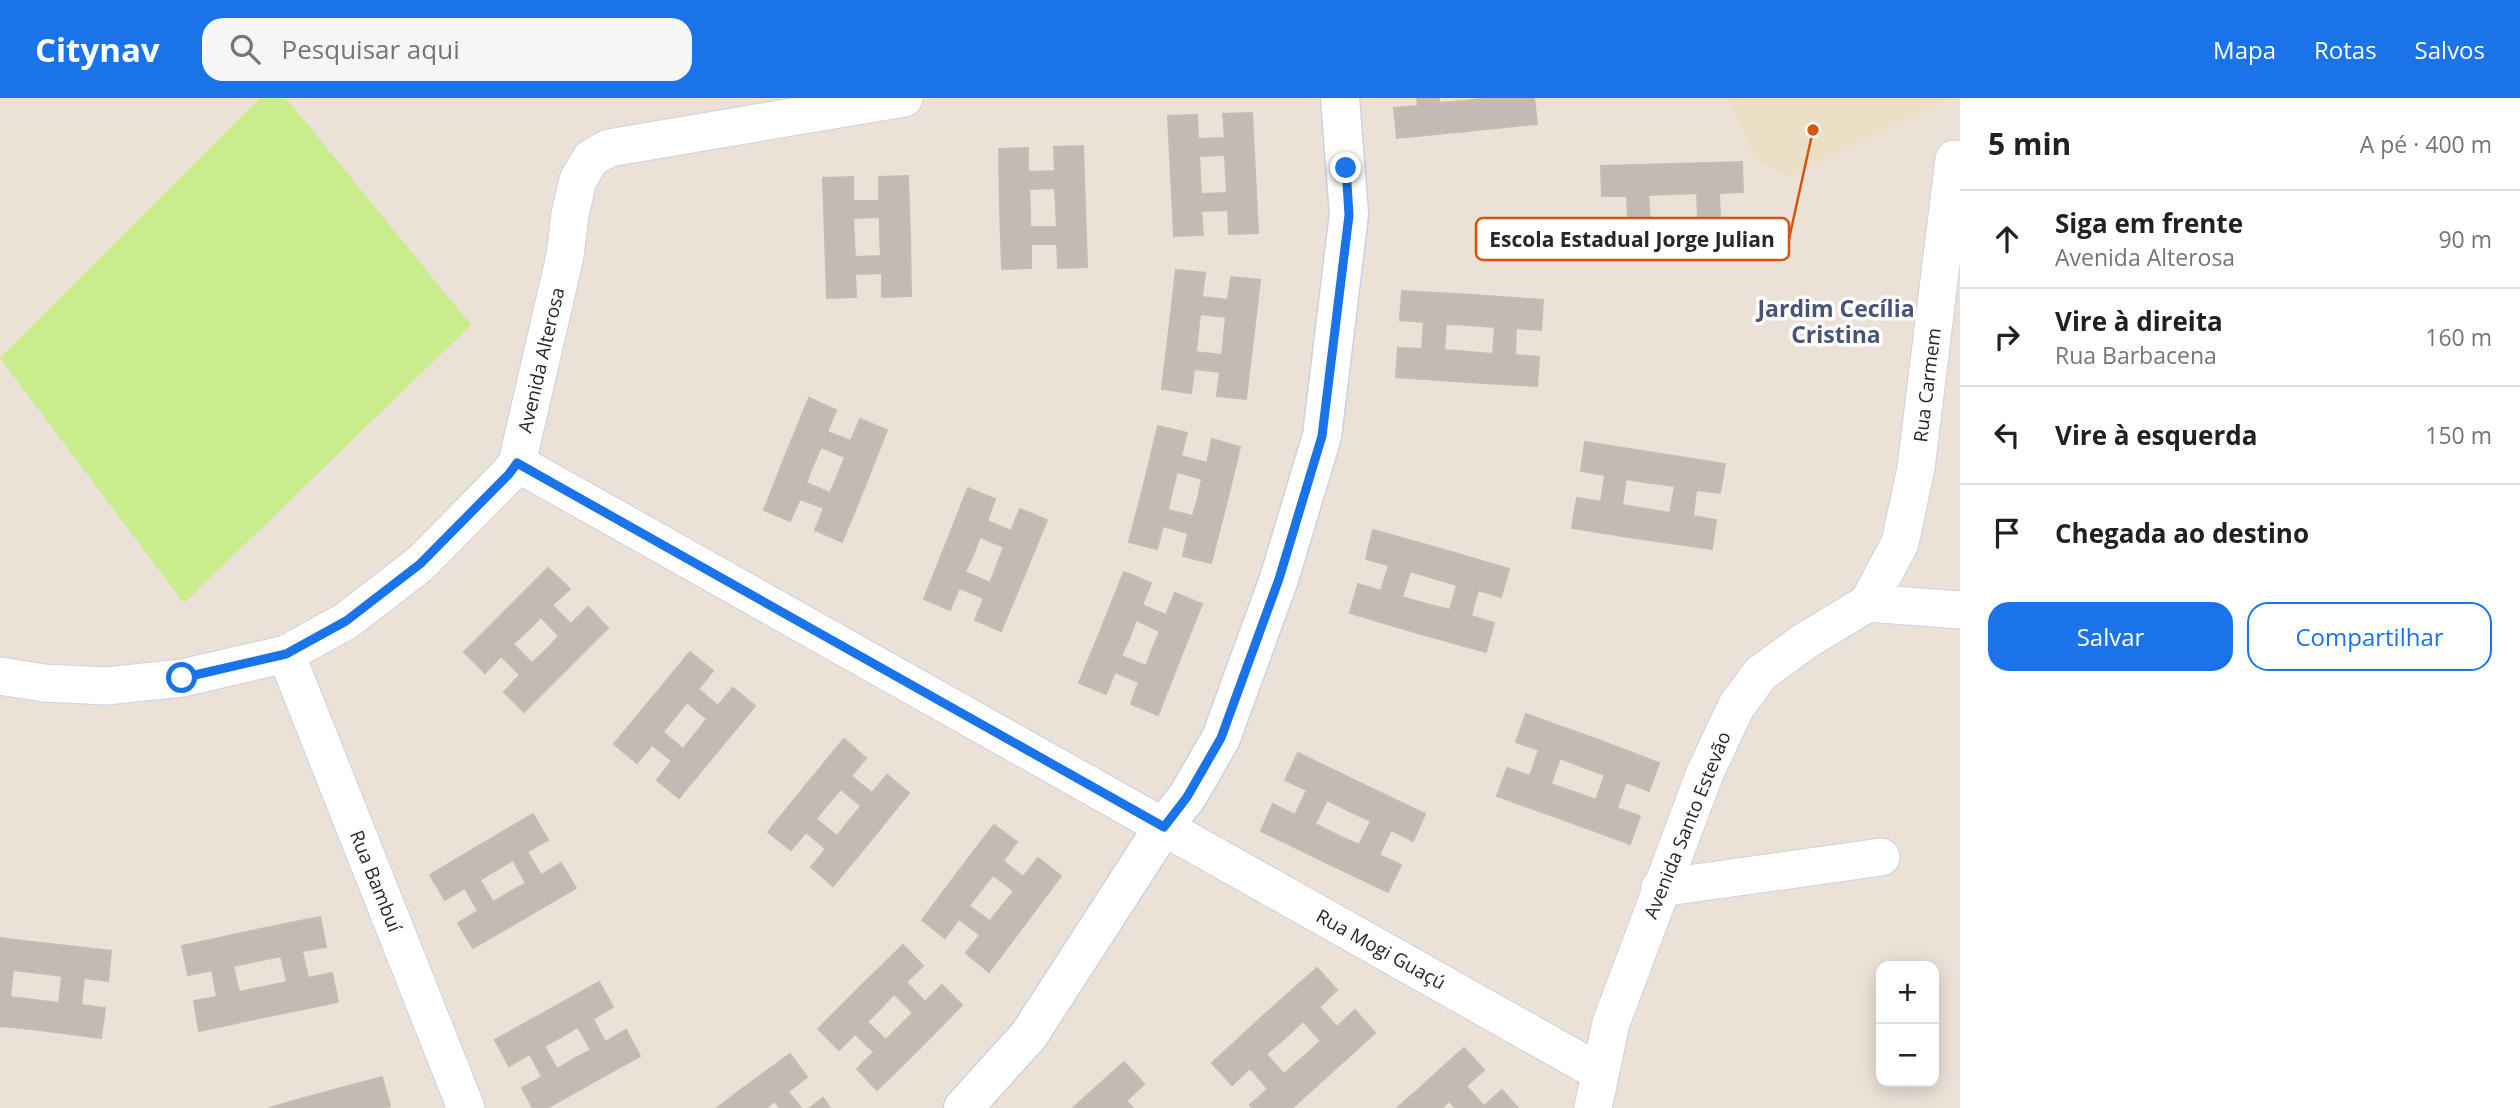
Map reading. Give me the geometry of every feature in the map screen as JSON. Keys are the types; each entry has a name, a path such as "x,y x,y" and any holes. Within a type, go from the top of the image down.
{"street":[{"name":"Avenida Alterosa","path":"0,676 44,683 106,686 182,678 286,654 346,621 420,564 517,463 565,256 570,214 578,180 591,158 609,148 904,98"},
{"path":"963,1108 1028,1035 1164,827 1187,797 1221,738 1279,579 1322,436 1349,215 1340,98"},
{"name":"Rua Carmem","path":"1868,603 1900,543 1916,468 1953,244 1954,159"},
{"name":"Rua Mogi Guaçú","path":"517,463 1599,1072"},
{"path":"1868,603 1960,610"},
{"name":"Avenida Santo Estevão","path":"1593,1108 1611,1023 1705,773 1736,707 1760,674 1805,641 1868,603"},
{"name":"Rua Bambuí","path":"286,654 466,1108"},
{"path":"1660,888 1881,857"}],"shaded area":[{"path":"1727,98 1948,98 1788,177 1757,161"}],"green space":[{"path":"260,98 286,98 471,325 184,603 0,358"}],"building":[{"path":"1417,98 1439,98 1439,103 1464,101 1467,131 1397,138 1394,108 1418,106"},
{"path":"1534,98 1537,124 1467,131 1464,101"},
{"path":"1252,113 1255,173 1226,174 1225,155 1199,156 1200,175 1171,176 1168,116 1197,115 1198,139 1225,138 1223,114"},
{"path":"1083,146 1085,207 1056,207 1055,188 1029,189 1030,208 1000,209 999,149 1028,148 1028,172 1055,171 1054,147"},
{"path":"1742,162 1743,192 1719,193 1720,220 1744,219 1745,249 1675,251 1674,221 1698,220 1697,193 1673,194 1672,164"},
{"path":"1672,164 1673,194 1648,195 1650,222 1674,221 1675,251 1604,253 1603,223 1628,223 1627,196 1602,196 1601,166"},
{"path":"1255,173 1258,233 1229,234 1228,210 1201,211 1203,235 1174,236 1171,176 1200,175 1201,194 1227,193 1226,174"},
{"path":"908,176 910,236 880,237 880,217 853,218 854,238 825,238 823,178 853,177 853,201 879,201 879,177"},
{"path":"1056,207 1085,207 1087,267 1058,268 1057,244 1031,244 1031,268 1002,269 1000,209 1030,208 1030,227 1057,227"},
{"path":"910,236 911,296 882,297 882,273 855,274 856,297 827,298 825,238 854,238 855,257 881,256 880,237"},
{"path":"1176,270 1205,273 1202,297 1228,300 1231,277 1260,280 1253,340 1224,336 1226,317 1200,314 1198,333 1169,330"},
{"path":"1402,291 1472,295 1470,325 1446,324 1444,350 1469,352 1467,382 1396,377 1398,348 1422,349 1424,322 1400,320"},
{"path":"1472,295 1543,300 1541,330 1516,328 1515,355 1539,357 1537,386 1467,382 1469,352 1493,354 1495,327 1470,325"},
{"path":"1169,330 1198,333 1196,352 1222,355 1224,336 1253,340 1246,399 1217,396 1220,372 1194,369 1191,393 1162,389"},
{"path":"809,398 836,410 827,432 851,441 860,419 887,430 865,486 838,475 845,457 821,447 813,465 786,454"},
{"path":"1158,426 1187,433 1181,456 1207,463 1212,439 1240,447 1226,505 1198,498 1202,479 1177,472 1172,491 1144,484"},
{"path":"1585,442 1655,453 1651,483 1626,479 1622,505 1646,509 1642,539 1572,528 1577,498 1601,502 1605,475 1581,471"},
{"path":"1655,453 1725,464 1720,493 1696,490 1693,516 1716,520 1712,549 1642,539 1646,509 1670,513 1675,486 1651,483"},
{"path":"786,454 813,465 806,483 830,493 838,475 865,486 842,542 815,530 824,508 800,499 790,521 764,510"},
{"path":"1144,484 1172,491 1168,510 1193,516 1198,498 1226,505 1211,563 1183,556 1188,533 1163,526 1157,549 1129,542"},
{"path":"968,488 995,499 987,521 1011,531 1020,509 1047,520 1024,576 997,565 1004,547 980,537 973,555 946,544"},
{"path":"1373,530 1441,549 1433,578 1410,571 1402,597 1426,604 1418,633 1350,613 1358,584 1381,591 1389,565 1366,559"},
{"path":"946,544 973,555 965,572 990,583 997,565 1024,576 1001,631 975,620 984,598 959,588 950,610 924,599"},
{"path":"1441,549 1509,569 1501,597 1478,590 1471,616 1494,623 1486,652 1418,633 1426,604 1450,610 1457,585 1433,578"},
{"path":"548,568 570,589 552,605 571,624 588,607 608,628 566,670 546,650 559,636 541,617 527,631 506,610"},
{"path":"1124,572 1151,583 1142,605 1166,615 1175,593 1202,604 1180,659 1153,648 1160,631 1136,620 1129,639 1102,627"},
{"path":"506,610 527,631 513,644 532,663 546,650 566,670 524,712 504,692 520,675 501,656 485,673 464,652"},
{"path":"1102,627 1129,639 1121,656 1146,666 1153,648 1180,659 1158,715 1131,704 1139,682 1115,672 1106,694 1079,683"},
{"path":"690,652 713,671 698,689 718,706 733,688 755,706 717,752 695,734 707,719 687,702 675,717 652,698"},
{"path":"652,698 675,717 663,732 683,749 695,734 717,752 679,798 657,780 672,761 652,745 637,763 614,744"},
{"path":"1526,714 1593,738 1583,767 1560,758 1551,784 1574,792 1564,820 1497,796 1507,768 1530,776 1539,750 1516,742"},
{"path":"1593,738 1659,763 1649,791 1626,782 1617,808 1640,816 1630,844 1564,820 1574,792 1596,800 1605,775 1583,767"},
{"path":"844,739 866,758 851,776 872,793 887,775 909,793 871,840 849,821 861,806 841,789 828,804 806,785"},
{"path":"1298,753 1362,784 1349,811 1327,800 1315,824 1337,835 1325,862 1261,831 1273,804 1295,815 1307,790 1285,780"},
{"path":"1362,784 1425,814 1413,841 1391,830 1379,855 1401,865 1388,892 1325,862 1337,835 1359,845 1371,821 1349,811"},
{"path":"806,785 828,804 816,819 837,836 849,821 871,840 833,886 811,867 826,849 806,832 791,850 768,832"},
{"path":"533,814 548,840 527,852 541,875 561,863 576,888 525,918 510,892 526,883 513,860 496,870 482,844"},
{"path":"994,825 1017,842 1003,861 1023,877 1038,858 1061,876 1025,924 1002,906 1014,891 993,875 981,890 958,872"},
{"path":"482,844 496,870 480,880 493,902 510,892 525,918 473,948 458,923 478,911 465,888 445,900 430,875"},
{"path":"958,872 981,890 969,906 990,921 1002,906 1025,924 989,972 966,953 980,935 959,919 945,938 922,920"},
{"path":"320,917 326,947 302,951 308,978 332,973 338,1002 269,1016 263,987 287,982 281,956 257,961 251,931"},
{"path":"251,931 257,961 233,966 239,992 263,987 269,1016 199,1031 194,1001 217,997 212,970 188,975 182,946"},
{"path":"0,938 41,943 38,973 13,970 10,997 35,1000 31,1029 0,1026"},
{"path":"41,943 111,951 108,981 84,978 81,1005 105,1008 101,1038 31,1029 35,1000 59,1003 62,976 38,973"},
{"path":"903,945 923,966 906,982 925,1002 942,985 962,1005 920,1048 899,1027 913,1013 894,994 881,1008 860,987"},
{"path":"1317,968 1337,990 1319,1007 1337,1027 1355,1010 1375,1033 1323,1080 1302,1058 1321,1041 1303,1021 1285,1038 1264,1015"},
{"path":"599,982 613,1007 593,1019 605,1042 626,1030 640,1056 588,1085 574,1059 591,1050 578,1027 561,1037 547,1011"},
{"path":"860,987 881,1008 867,1022 886,1040 899,1027 920,1048 877,1090 857,1069 874,1052 855,1034 839,1050 818,1029"},
{"path":"547,1011 561,1037 544,1046 557,1069 574,1059 588,1085 547,1108 533,1108 522,1088 542,1077 530,1054 509,1066 495,1040"},
{"path":"1264,1015 1285,1038 1266,1054 1284,1074 1302,1058 1323,1080 1292,1108 1253,1108 1250,1105 1268,1089 1250,1068 1232,1085 1212,1063"},
{"path":"1464,1048 1484,1070 1466,1086 1484,1106 1502,1090 1518,1108 1456,1108 1449,1101 1442,1108 1423,1108 1412,1095"},
{"path":"790,1054 807,1077 788,1092 801,1108 780,1108 775,1101 766,1108 756,1108 742,1089"},
{"path":"1124,1062 1144,1084 1126,1101 1133,1108 1073,1108"},
{"path":"382,1077 390,1106 318,1108 315,1095"},
{"path":"742,1089 756,1108 717,1108"},
{"path":"315,1095 318,1108 269,1108"},
{"path":"1412,1095 1423,1108 1397,1108"},
{"path":"823,1098 830,1108 810,1108"}],"place":[{"name":"Escola Estadual Jorge Julian","path":"1813,130"}],"district":[{"name":"Jardim Cecília Cristina","path":"1836,322"}],"route":[{"path":"182,678 286,654 346,621 420,564 517,463 1164,827 1187,797 1221,738 1279,579 1322,436 1349,215 1346,168"}]}
